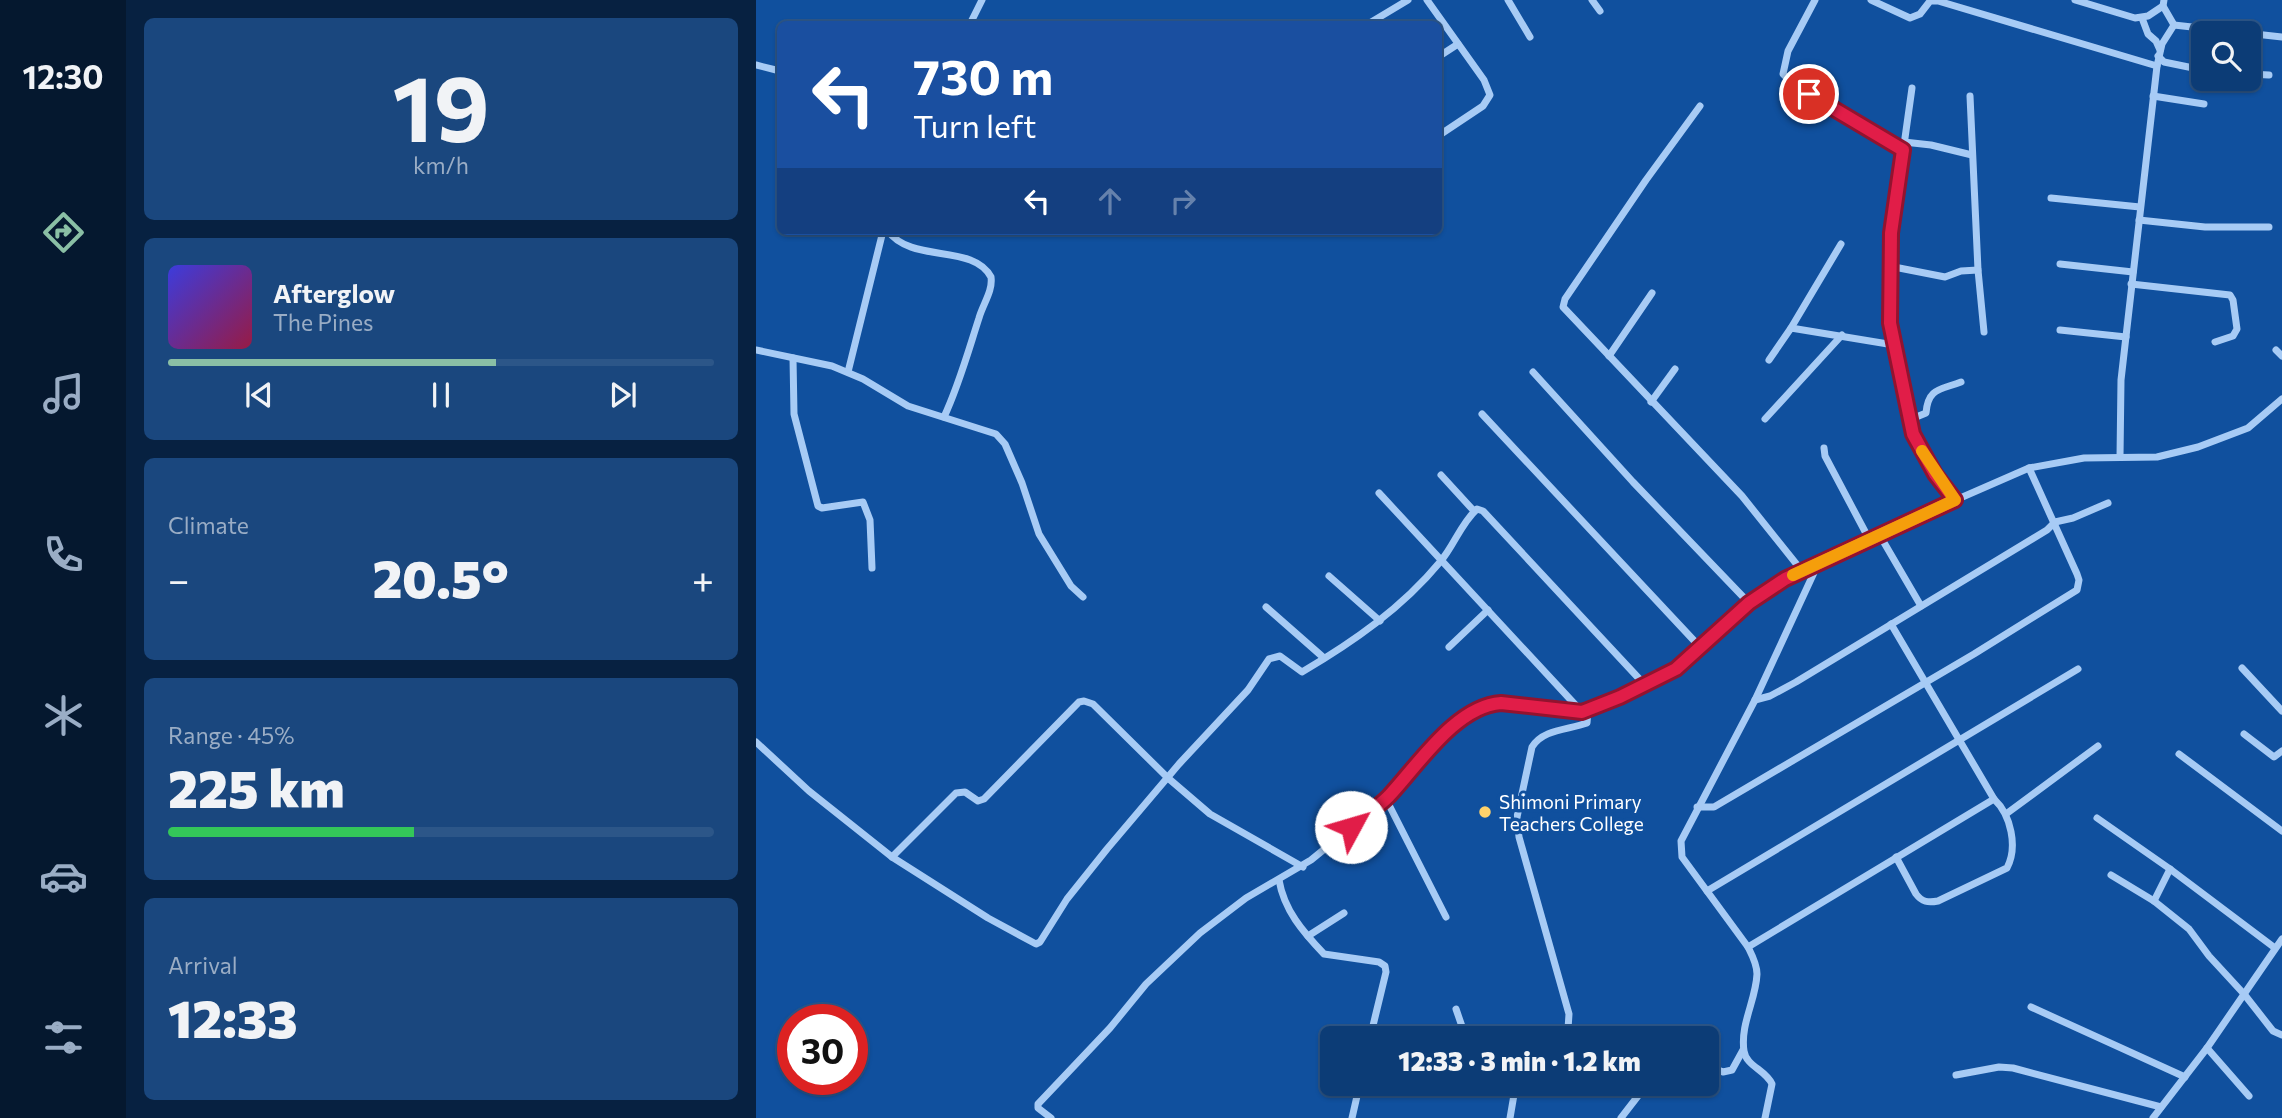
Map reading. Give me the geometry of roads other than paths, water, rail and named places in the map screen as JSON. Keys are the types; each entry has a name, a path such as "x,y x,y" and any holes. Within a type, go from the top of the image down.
{"street":[{"path":"972,21 982,0"},
{"path":"1373,21 1408,0"},
{"path":"1427,0 1442,21"},
{"path":"1507,0 1530,37"},
{"path":"1592,0 1600,11"},
{"path":"1815,0 1788,51 1783,74 1795,86 1903,146 1931,145 1972,155"},
{"path":"1871,0 1910,18 1920,14 1930,1 1938,1 2157,66"},
{"path":"2076,0 2135,18 2142,18 2163,3 2174,24"},
{"path":"2142,18 2148,34 2156,41 2164,62 2191,68"},
{"path":"1442,21 1484,80 1490,95 1483,106 1442,133"},
{"path":"2174,24 2282,37"},
{"path":"2120,457 2121,380 2153,96 2159,54 2174,24"},
{"path":"1442,54 1458,44"},
{"path":"756,65 777,70"},
{"path":"2261,75 2269,75"},
{"path":"1912,88 1891,233 1890,323 1913,434 1955,500"},
{"path":"1970,96 1978,270 1984,331"},
{"path":"2153,96 2204,104"},
{"path":"1700,106 1563,303 1566,311 1742,496 1802,571"},
{"path":"2051,198 2140,207"},
{"path":"2139,220 2220,228 2269,227"},
{"path":"848,372 884,235"},
{"path":"890,235 899,243 912,248 979,263 991,276 991,290 944,417"},
{"path":"1769,359 1842,244"},
{"path":"2060,264 2133,272"},
{"path":"1889,266 1942,277 1961,271 1978,270"},
{"path":"2132,284 2230,295 2237,329 2232,335 2215,342"},
{"path":"1609,356 1652,293"},
{"path":"1791,328 1894,345"},
{"path":"2060,330 2126,337"},
{"path":"1765,419 1842,335"},
{"path":"756,351 848,372 908,405 989,430 1001,438 1022,483 1039,534 1071,586 1083,597"},
{"path":"793,358 794,414 818,506 822,508 863,502 871,531 872,568"},
{"path":"1651,402 1675,369"},
{"path":"1533,372 1749,603"},
{"path":"1909,420 1926,413 1927,401 1931,395 1961,382"},
{"path":"1051,1118 1038,1108 1040,1101 1110,1028 1146,984 1223,914 1303,867 1386,799 1444,735 1478,709 1501,703 1585,711 1676,669 1749,603 1785,579 1879,534 2029,468 2084,458 2157,457 2224,438 2248,428 2282,399"},
{"path":"1482,414 1700,647"},
{"path":"1824,448 1825,456 1869,539"},
{"path":"1697,807 1714,807 2077,590 2079,580 2029,468"},
{"path":"1441,475 1474,511"},
{"path":"1379,494 1585,711 1587,723 1545,734 1537,739 1532,747 1517,817 1519,837 1569,1014 1568,1026"},
{"path":"1755,700 1779,691 2047,530 2055,522 2073,518 2108,503"},
{"path":"756,742 809,791 892,857 988,918 1038,943 1067,899 1168,778 1248,690 1269,659 1280,656 1302,672 1380,621 1441,561 1474,511 1483,511 1645,685"},
{"path":"1879,534 1921,606"},
{"path":"1765,1118 1772,1084 1766,1075 1748,1060 1744,1049 1744,1033 1757,975 1748,947 1682,858 1681,849 1684,833 1755,700 1818,564"},
{"path":"1329,576 1380,621"},
{"path":"1266,607 1324,658"},
{"path":"1449,647 1488,610"},
{"path":"1891,624 1994,799 2006,814 2011,839 2007,868 1930,903 1919,898 1895,857"},
{"path":"2242,668 2282,711"},
{"path":"1707,891 2078,669"},
{"path":"892,857 956,793 965,792 978,801 984,799 1079,702 1084,701 1093,704 1168,778 1210,814 1303,867"},
{"path":"2244,734 2274,757 2282,751"},
{"path":"2006,814 2098,746"},
{"path":"2179,754 2282,831"},
{"path":"1386,799 1446,918"},
{"path":"1748,947 1994,799"},
{"path":"2097,818 2275,948"},
{"path":"2154,901 2170,869"},
{"path":"2111,875 2154,901 2189,929 2273,1031 2282,1035"},
{"path":"1279,880 1285,904 1308,936 1327,955 1380,962 1385,966 1386,972 1373,1026"},
{"path":"1308,936 1344,912"},
{"path":"2153,1118 2207,1048 2282,939"},
{"path":"2031,1007 2185,1077"},
{"path":"1456,1009 1462,1026"},
{"path":"2207,1048 2249,1096"},
{"path":"1719,1070 1732,1070 1744,1049"},
{"path":"1956,1075 1999,1067 2013,1068 2161,1107"},
{"path":"1352,1118 1357,1096"},
{"path":"1510,1118 1514,1096"},
{"path":"1621,1118 1638,1096"}],"place":[{"name":"Shimoni Primary Teachers College","path":"1485,812"}]}
